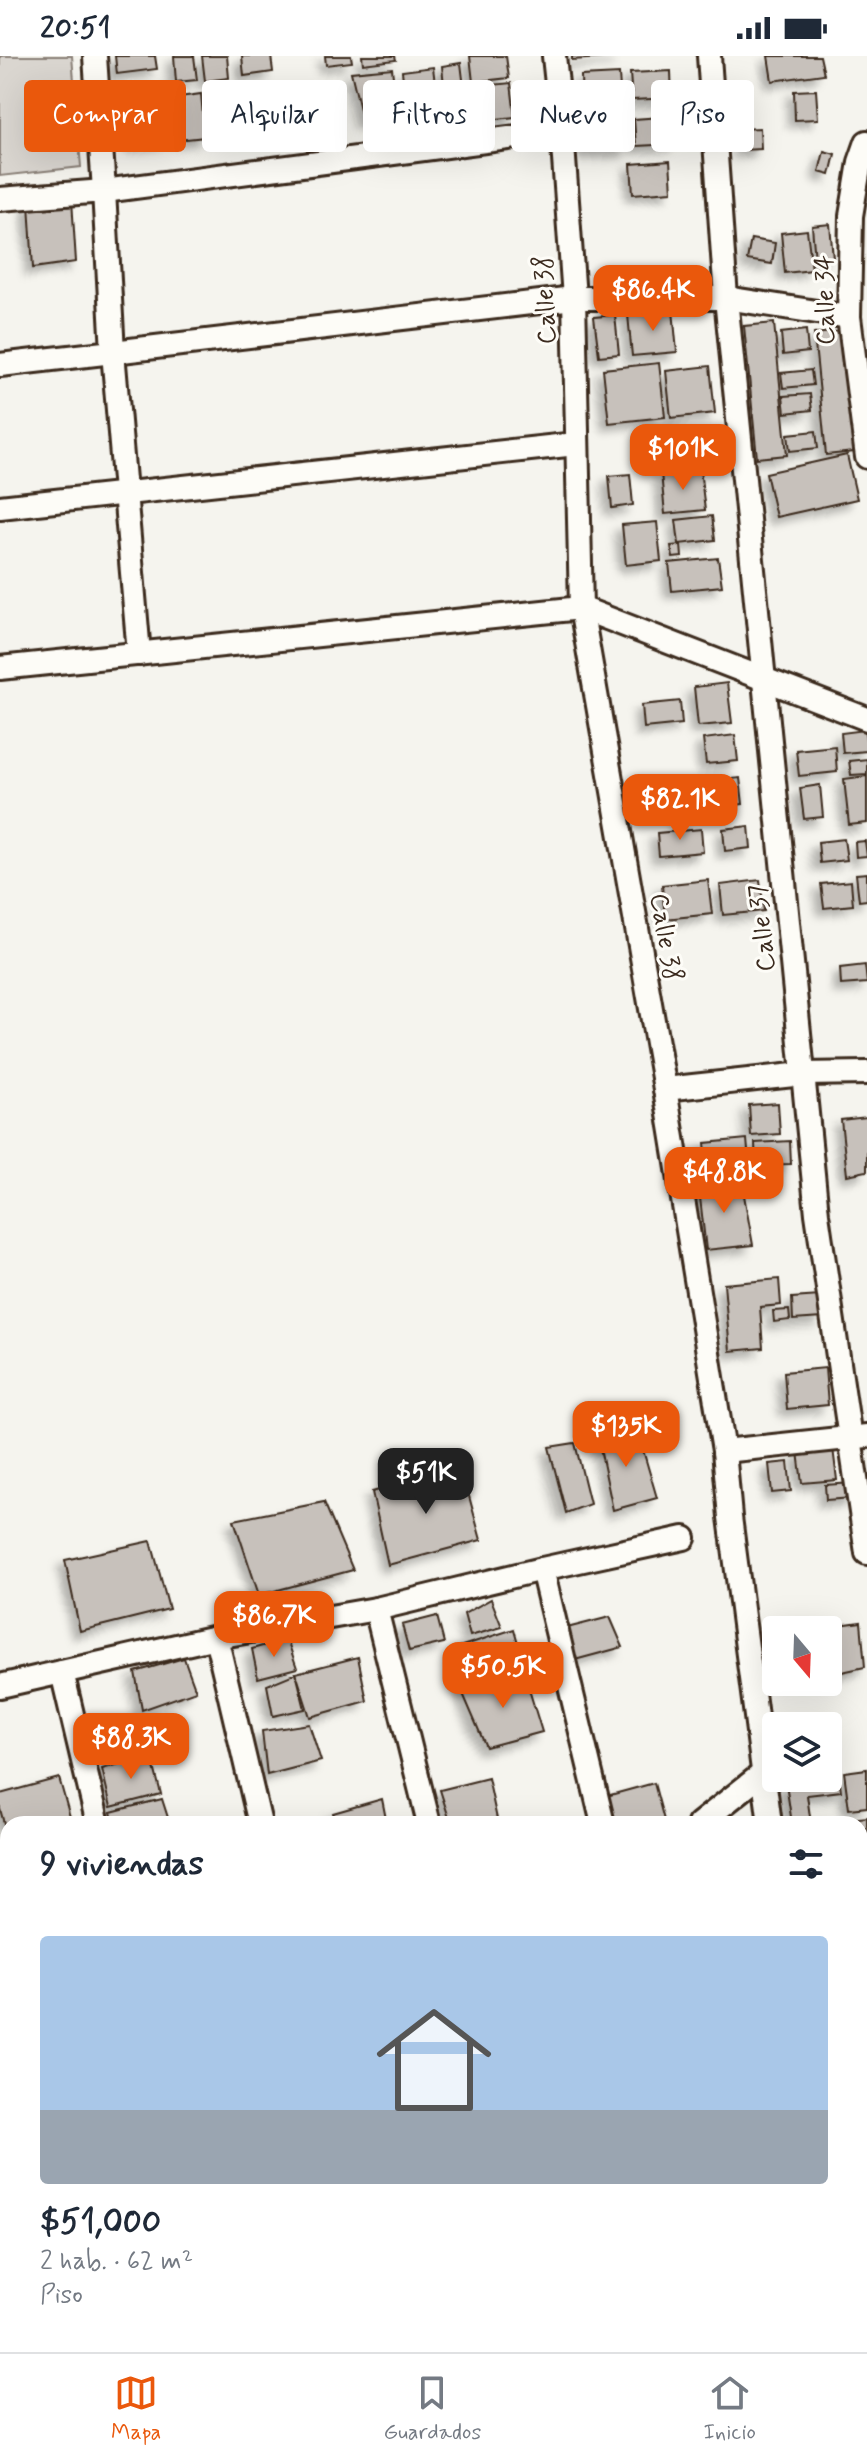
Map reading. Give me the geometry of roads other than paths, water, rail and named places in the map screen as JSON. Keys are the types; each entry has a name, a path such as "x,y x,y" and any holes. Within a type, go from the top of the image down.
{"street":[{"path":"95,56 113,352 139,654"},
{"name":"Calle 38","path":"554,56 557,80"},
{"name":"Calle 37","path":"709,56 726,298 817,1214 858,1437 867,1553"},
{"path":"0,199 104,191 511,138"},
{"name":"Calle 34","path":"867,142 860,162 851,216 849,317 859,344 867,457"},
{"name":"Calle 38","path":"564,152 574,298 581,608 724,1451 762,1774"},
{"path":"0,365 574,298 726,298 849,317"},
{"path":"0,507 576,444"},
{"path":"0,668 581,608 867,719"},
{"path":"665,1089 803,1074 867,1073"},
{"path":"724,1451 858,1437"},
{"path":"0,1686 216,1637 376,1609 684,1538"},
{"path":"542,1569 601,1816"},
{"path":"376,1609 427,1816"},
{"path":"216,1637 258,1816"},
{"path":"62,1672 96,1816"},
{"path":"709,1816 762,1774"},
{"name":"Calle 38","path":"765,1792 769,1816"}]}
